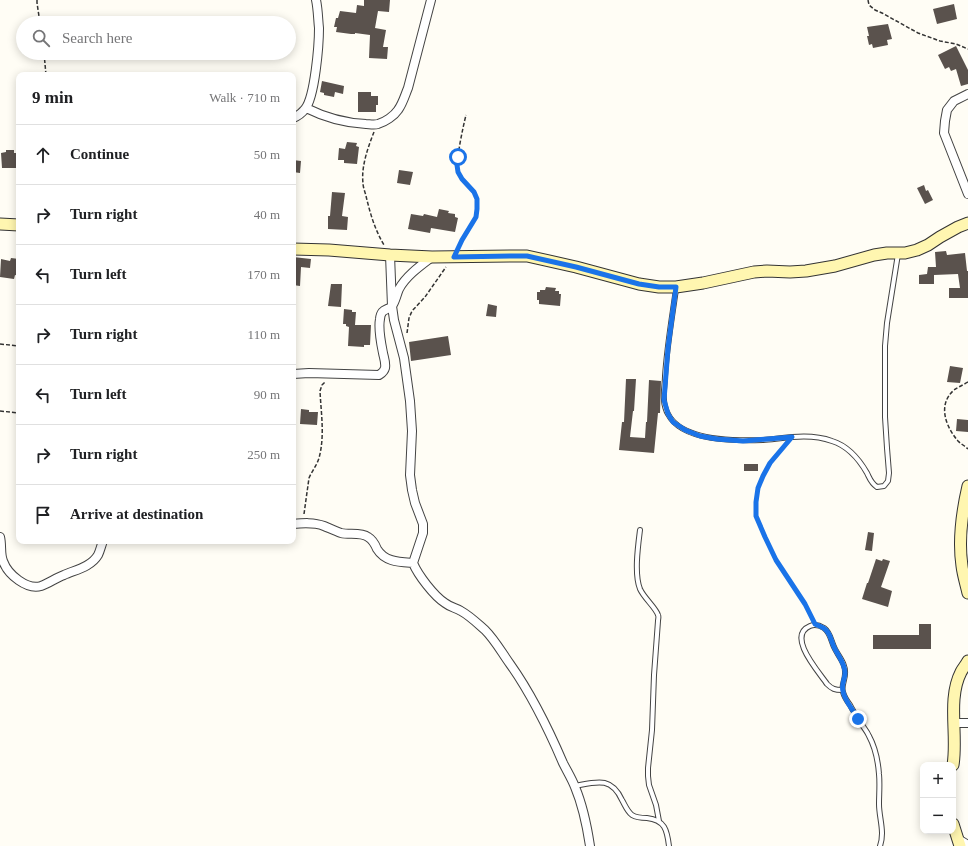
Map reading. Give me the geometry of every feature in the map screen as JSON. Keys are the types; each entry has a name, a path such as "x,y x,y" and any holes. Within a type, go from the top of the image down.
{"street":[{"path":"296,116 306,108 311,96 316,70 319,28 316,0"},
{"path":"306,108 322,116 343,121 377,125 389,119 403,102 408,88 431,0"},
{"path":"968,94 954,101 947,110 944,133 968,194"},
{"path":"296,248 432,257 527,256 576,267 639,284 659,287 676,287 754,272 806,272 835,266 874,255 917,250 928,246 940,237 968,223"},
{"path":"0,224 16,225"},
{"path":"390,255 392,306 404,358 410,400 412,431 410,475 415,503 423,524 423,533 413,563 415,569 438,598 473,619 486,632 520,678 550,731 565,768 575,786 587,826 590,846"},
{"path":"296,374 379,375 382,373 385,370 385,364 380,317 383,311 392,306 399,289 406,280 432,257"},
{"path":"968,486 962,515 960,538 962,566 968,593"},
{"path":"296,524 315,524 342,533 365,535 370,537 382,555 388,559 398,562 413,563"},
{"path":"0,537 3,561 8,570 15,578 35,587 42,586 62,575 78,570 90,563 99,553 102,544"},
{"path":"953,762 955,694 957,682 961,672 968,662"},
{"path":"954,723 968,723"},
{"path":"959,842 968,845"}],"lane":[{"path":"676,287 668,348 664,400 668,414 673,422 685,430 700,436 717,439 743,441 817,436 848,448 859,461 872,484 877,487 884,486 888,481 889,473 885,417 884,346 898,253"},
{"path":"640,530 637,574 640,588 644,597 658,614 652,730 648,768 649,786 656,804 659,821 665,828 669,846"},
{"path":"842,690 832,689 827,684 803,649 801,638 803,630 809,626 815,624 821,626 826,629 829,634 834,648 844,666 845,673 842,690 870,738 880,774 879,805 882,837 880,846"},
{"path":"575,786 597,782 607,783 616,789 626,808 631,814 637,817 659,821"}],"path":[{"path":"37,0 39,16"},
{"path":"868,0 869,5 875,10 918,33 968,49"},
{"path":"45,60 46,72"},
{"path":"406,336 409,318 412,311 425,297 454,257 476,217 477,199 474,192 462,179 458,172 457,165 466,115"},
{"path":"377,125 364,163 363,183 373,221 390,255"},
{"path":"0,344 16,346"},
{"path":"303,523 309,478 317,463 321,447 322,432 320,391 322,385 326,381 330,380"},
{"path":"968,382 950,394 946,401 945,407 948,426 959,442 968,449"},
{"path":"0,411 16,413"},
{"path":"792,437 770,463 763,476 758,488 756,516 776,560 805,604 815,624"}],"building":[{"path":"364,0 390,0 389,12 378,11 375,28 386,30 383,47 388,47 387,59 369,58 370,35 336,32 337,27 334,27 336,18 338,18 340,11 356,13 357,5 364,6"},
{"path":"954,4 957,19 937,24 933,9"},
{"path":"888,24 892,39 887,40 888,45 873,48 872,44 869,45 867,27"},
{"path":"956,46 968,70 968,84 961,86 956,69 951,71 949,67 945,69 938,55"},
{"path":"322,81 344,86 343,94 335,92 334,97 324,95 324,93 320,92"},
{"path":"358,92 371,92 371,96 378,96 376,112 358,112"},
{"path":"347,142 357,143 356,146 359,147 357,164 344,163 344,160 338,160 339,148 345,149"},
{"path":"6,150 14,150 14,153 16,153 16,168 2,168 1,153 6,152"},
{"path":"296,160 301,161 300,173 296,172"},
{"path":"399,170 413,172 410,185 397,183"},
{"path":"924,185 926,191 928,190 933,200 925,204 917,188"},
{"path":"332,192 345,193 342,216 348,217 347,230 328,229 328,216 330,216"},
{"path":"439,209 449,211 448,213 455,214 455,217 458,218 455,232 431,228 430,233 408,229 411,214 423,216 424,214 437,217"},
{"path":"946,251 947,255 965,253 968,271 968,298 949,298 949,288 960,288 958,274 934,275 934,284 919,284 919,275 927,274 928,267 936,267 935,252"},
{"path":"296,257 311,259 310,268 301,267 300,286 296,285"},
{"path":"11,258 16,259 16,275 14,279 0,277 1,259 10,261"},
{"path":"331,284 342,284 341,307 328,306"},
{"path":"546,287 556,288 555,291 559,291 559,294 561,294 560,306 539,304 539,300 537,300 537,292 540,292 540,290 545,290"},
{"path":"488,304 497,306 496,317 486,316"},
{"path":"344,309 356,312 355,325 371,325 370,345 364,345 364,347 348,346 349,327 346,326 346,324 343,324"},
{"path":"448,336 451,355 411,361 409,342"},
{"path":"950,366 963,368 960,383 947,382"},
{"path":"626,379 636,379 634,411 630,437 645,438 649,380 661,381 660,413 658,413 654,453 619,450 622,422 624,422"},
{"path":"301,409 309,410 309,412 318,412 317,425 300,424"},
{"path":"957,419 968,420 968,432 956,431"},
{"path":"744,464 758,464 758,471 744,471"},
{"path":"868,532 874,533 872,551 865,550"},
{"path":"876,559 890,561 881,587 892,591 888,607 862,599"},
{"path":"919,624 931,624 931,649 873,649 873,635 919,635"}],"route":[{"path":"458,157 457,165 459,175 474,192 477,199 477,209 476,217 454,257 527,256 576,267 639,284 659,287 676,287 668,348 664,400 668,414 673,422 685,430 700,436 717,439 743,441 792,437 770,463 763,476 758,488 756,516 776,560 805,604 815,624 826,629 829,634 834,648 844,666 845,673 842,690 858,719"}]}
